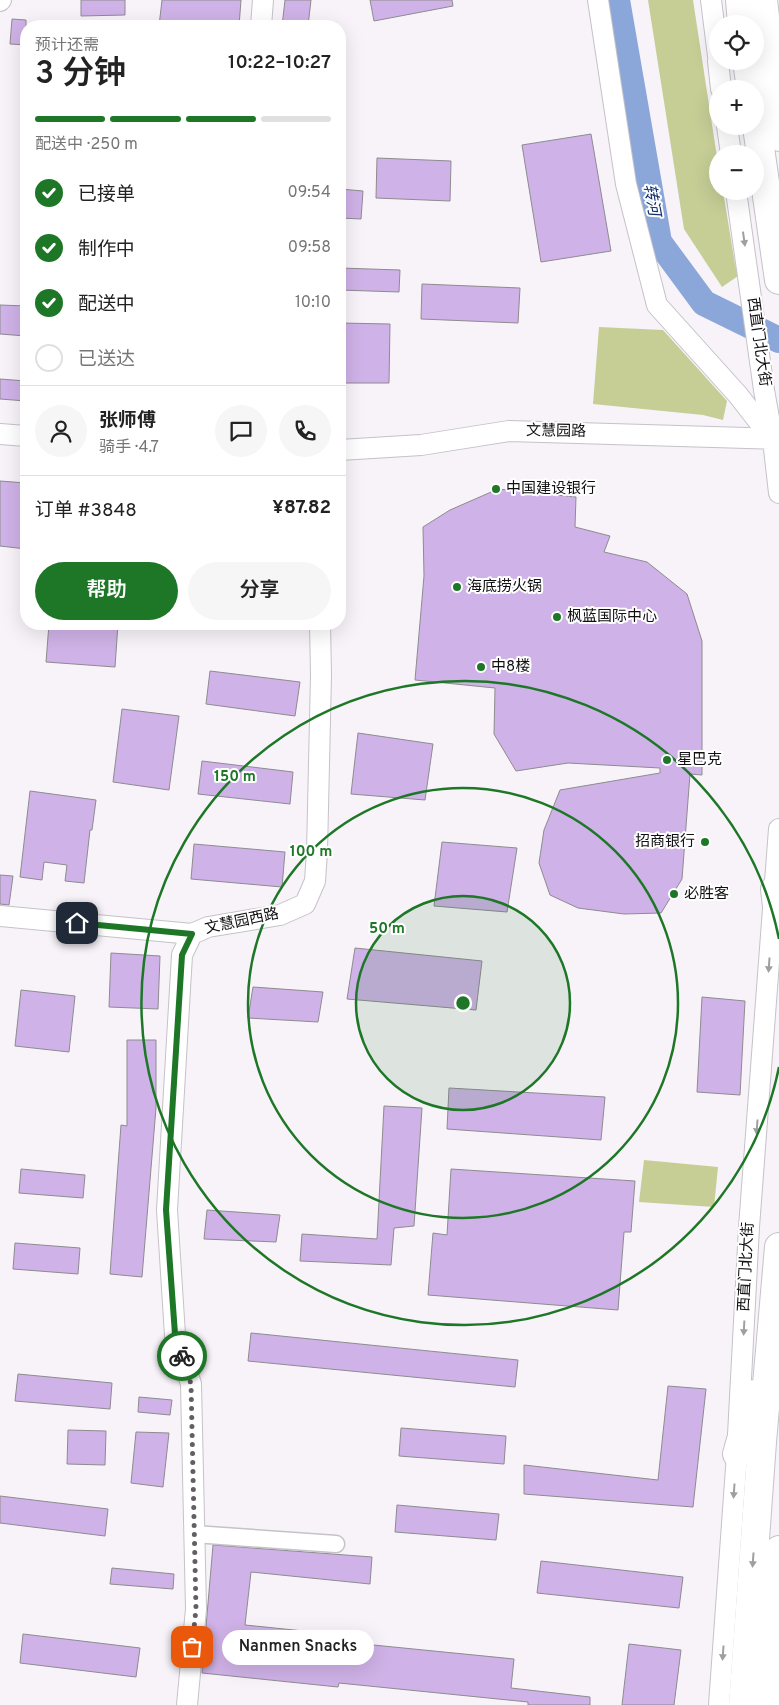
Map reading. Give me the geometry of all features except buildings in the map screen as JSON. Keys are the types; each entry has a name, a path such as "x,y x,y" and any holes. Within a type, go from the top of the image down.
{"highway":[{"path":"750,12 779,137"},
{"path":"758,135 779,280"},
{"path":"775,889 779,924"},
{"name":"西直门北大街","path":"743,1705 762,1442 779,1246"},
{"path":"737,1454 773,1325"},
{"path":"770,1705 779,1550"}],"street":[{"path":"261,20 263,0"},
{"path":"598,0 626,184 657,305 776,440"},
{"path":"711,0 713,15"},
{"name":"西直门北大街","path":"737,200 752,298 769,385 776,440 779,493"},
{"name":"文慧园路","path":"346,450 420,445 509,431 776,440"},
{"path":"0,434 20,436"},
{"name":"文慧园西路","path":"187,1705 196,1609 191,1384 175,1334 166,1210 182,955 192,934 208,927 280,915 305,904 315,881 321,675 320,630"},
{"name":"西直门北大街","path":"720,1705 737,1454 750,1219 779,829"},
{"path":"0,916 192,934"},
{"path":"194,1534 336,1544"}],"green space":[{"path":"648,0 693,0 709,105 709,135 714,135 715,145 709,145 709,200 724,200 738,276 722,287 684,229"},
{"path":"599,327 663,330 727,401 723,420 703,415 593,404"},
{"path":"644,1160 718,1167 714,1207 639,1202"}],"waterway":[{"name":"转河","path":"617,0 659,242 704,303 779,340"}],"way so far":[{"path":"182,1356 191,1384 196,1609 192,1647"}],"place":[{"name":"中国建设银行","path":"496,489"},
{"name":"海底捞火锅","path":"457,587"},
{"name":"枫蓝国际中心","path":"557,617"},
{"name":"中8楼","path":"481,667"},
{"name":"星巴克","path":"667,760"},
{"name":"招商银行","path":"705,842"},
{"name":"必胜客","path":"674,894"},
{"name":"Nanmen Snacks","path":"192,1647"}],"route":[{"path":"77,923 192,934 182,955 166,1210 175,1334 182,1356"}]}
